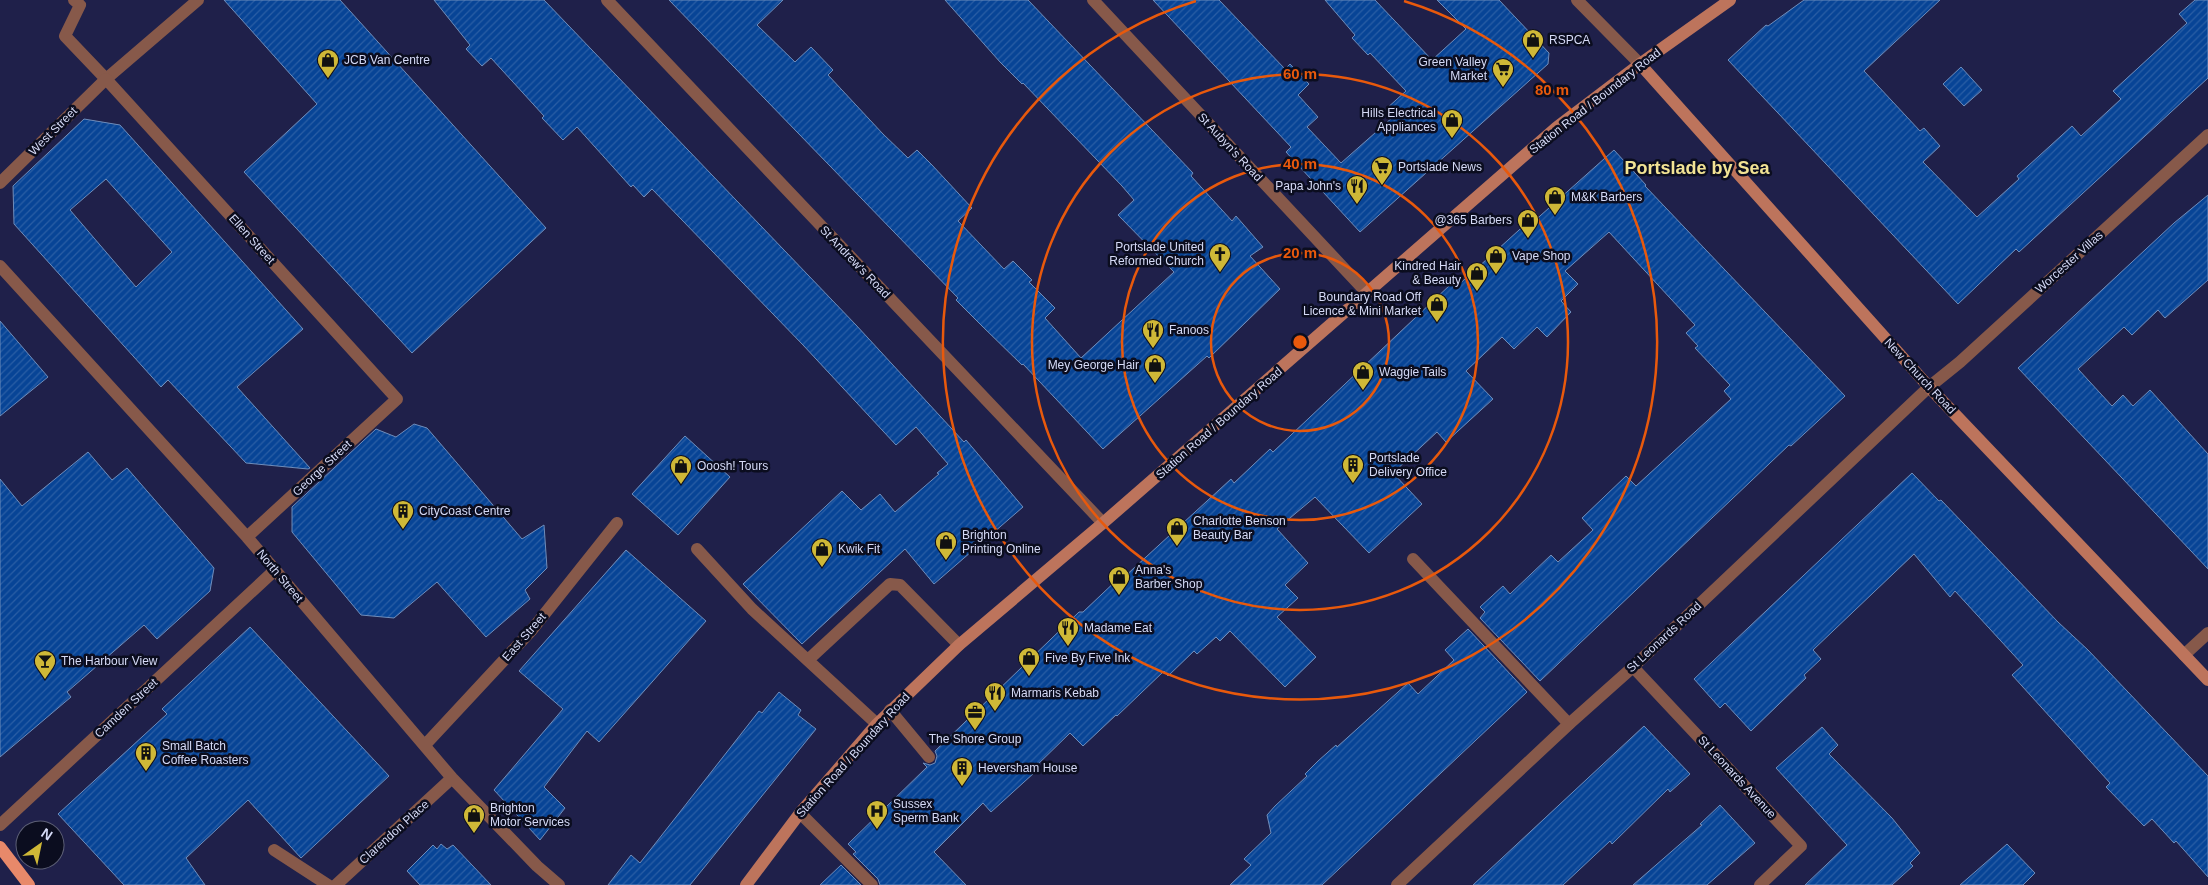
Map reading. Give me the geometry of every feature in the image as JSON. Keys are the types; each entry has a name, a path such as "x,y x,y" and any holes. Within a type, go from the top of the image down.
{"main road":[{"name":"Station Road / Boundary Road","path":"746,885 800,813 890,710 959,645 1103,523 1557,128 1640,64 1730,0"},
{"name":"New Church Road","path":"1640,64 1929,386 2208,680"},
{"path":"0,847 29,885"}],"street":[{"name":"Ellen Street","path":"74,0 80,5 65,36 106,78 397,399"},
{"name":"West Street","path":"0,184 106,78 198,0"},
{"name":"St Andrew's Road","path":"607,0 1103,523"},
{"name":"St Aubyn's Road","path":"1093,0 1367,293"},
{"path":"1576,0 1640,64"},
{"name":"Worcester Villas","path":"1929,386 1960,362 2208,136"},
{"name":"North Street","path":"0,266 247,538 452,778 536,866 559,885"},
{"name":"St Leonards Road","path":"1397,885 1569,724 1633,667 1929,386"},
{"name":"George Street","path":"247,538 397,399"},
{"name":"East Street","path":"425,745 531,631 617,522"},
{"path":"696,549 752,609 878,724"},
{"path":"1413,558 1569,724"},
{"name":"Camden Street","path":"0,825 275,570"},
{"path":"808,660 890,584 895,583 900,585 959,645"},
{"path":"2184,654 2208,633"},
{"name":"St Leonards Avenue","path":"1633,667 1802,846 1760,885"},
{"path":"890,710 929,757"},
{"name":"Clarendon Place","path":"336,885 452,778"},
{"path":"800,813 872,885"},
{"path":"274,850 328,885"}],"building":[{"path":"224,0 340,0 546,228 412,353 244,172 317,104"},
{"path":"434,0 544,0 856,325 964,442 966,440 1023,507 934,584 905,549 802,644 743,584 842,491 861,510 880,494 895,512 948,464 916,427 896,445 803,345 652,189 644,197 633,185 631,187 577,127 563,140 542,118 544,116 491,58 482,66 466,49 470,45"},
{"path":"669,0 783,0 757,25 795,62 811,47 833,70 828,75 883,134 908,158 917,150 932,165 972,208 958,221 1004,269 1013,261 1032,280 1029,282 1055,308 1045,318 1081,358 1174,272 1118,215 1134,200 1023,83 1000,62 945,0 1028,0 1193,173 1191,176 1232,221 1236,216 1263,247 1250,256 1280,289 1209,358 1207,356 1103,449 1023,364 956,300 958,298"},
{"path":"1153,0 1219,0 1285,69 1290,64 1309,84 1298,95 1318,117 1307,127 1341,163 1393,117 1386,109 1406,91 1370,53 1368,55 1352,38 1355,35 1325,0 1375,0 1432,60 1466,29 1437,0 1499,0 1549,53 1548,64 1360,232 1286,152 1291,147"},
{"path":"1804,0 1940,0 1864,71 1920,131 1924,128 1940,146 1923,162 1977,217 2019,179 2017,176 2072,126 2081,136 2121,99 2113,91 2187,23 2179,14 2195,0 2208,0 2208,78 2019,252 2016,249 1958,304 1728,60 1766,25 1768,26"},
{"path":"1961,67 1982,90 1964,106 1943,84"},
{"path":"84,119 120,125 303,329 237,387 310,468 246,463 168,380 161,387 14,224 13,186","holes":["106,179 172,252 136,287 70,210"]},
{"path":"1614,150 1645,186 1845,396 1791,446 1789,445 1540,681 1480,618 1485,612 1480,607 1503,586 1510,594 1551,555 1558,562 1593,530 1582,518 1626,476 1636,486 1731,399 1724,391 1730,385 1695,348 1698,346 1686,333 1695,325 1609,232 1565,271 1578,284 1561,301 1571,312 1547,337 1537,327 1514,349 1502,337 1466,371 1493,399 1446,442 1437,432 1393,473 1422,504 1369,553 1315,497 1277,529 1308,563 1285,585 1298,598 1277,617 1316,657 1285,687 1230,631 1220,641 1216,637 1197,654 1194,651 1168,676 1164,671 1083,746 1070,733 1032,770 1034,773 991,812 983,803 934,852 966,885 880,885 878,879 853,854 856,852 848,844 927,767 923,763 930,765 935,763 937,756 935,751 1079,612 1083,612 1120,577 1122,579 1231,479 1234,483 1270,449 1273,452 1451,284 1455,288 1529,221 1531,224"},
{"path":"2208,195 2208,280 2165,318 2158,310 2132,335 2124,327 2078,369 2112,406 2123,395 2133,406 2150,390 2208,454 2208,569 2018,368 2174,223"},
{"path":"0,321 48,377 0,416"},
{"name":"CityCoast Centre","path":"414,424 427,428 522,539 544,525 547,568 525,590 530,599 486,637 437,582 394,618 361,615 292,532 292,507 376,429 396,437"},
{"name":"Ooosh! Tours","path":"685,436 730,477 678,535 632,494"},
{"path":"88,452 112,480 127,468 214,568 210,591 157,639 144,625 67,692 71,697 0,757 0,479 22,506"},
{"path":"1912,473 1939,501 1941,500 2058,622 2088,650 2208,776 2208,877 2176,841 2174,843 2152,819 2144,826 2106,787 2110,783 2012,675 2023,665 1955,591 1950,597 1914,554 1813,650 1821,659 1804,675 1806,678 1751,731 1725,703 1720,708 1694,679"},
{"path":"626,550 706,621 599,742 587,731 544,787 565,808 540,840 494,790 563,709 519,671"},
{"path":"250,627 389,776 301,858 248,800 186,858 205,885 124,885 58,814 167,714 162,709"},
{"path":"1468,629 1527,692 1322,885 1230,885 1251,865 1244,859 1271,833 1267,815 1275,806 1307,776 1305,774 1318,761 1336,745 1337,747 1408,683 1418,694 1454,660 1445,650"},
{"path":"779,692 801,710 798,715 816,729 690,885 608,885 631,855 640,863 759,711 762,713"},
{"path":"1644,726 1690,774 1670,792 1668,789 1612,844 1610,841 1563,885 1473,885"},
{"path":"1822,727 1838,745 1829,754 1892,818 1920,853 1910,863 1913,866 1892,885 1805,885 1847,845 1776,768"},
{"path":"1720,805 1755,843 1707,885 1633,885 1702,825 1700,824"},
{"path":"441,844 447,849 453,845 491,885 420,885 407,871 433,845 437,849"},
{"path":"2007,844 2035,873 2023,885 1960,885"},
{"path":"841,865 861,885 820,885"}],"place":[{"name":"RSPCA","path":"1533,59"},
{"name":"JCB Van Centre","path":"328,79"},
{"name":"Green Valley Market","path":"1503,88"},
{"name":"Hills Electrical Appliances","path":"1452,139"},
{"name":"Portslade News","path":"1382,186"},
{"name":"Papa John's","path":"1357,205"},
{"name":"M&K Barbers","path":"1555,216"},
{"name":"@365 Barbers","path":"1528,239"},
{"name":"Portslade United Reformed Church","path":"1220,273"},
{"name":"Vape Shop","path":"1496,275"},
{"name":"Kindred Hair & Beauty","path":"1477,292"},
{"name":"Boundary Road Off Licence & Mini Market","path":"1437,323"},
{"name":"Fanoos","path":"1153,349"},
{"name":"Mey George Hair","path":"1155,384"},
{"name":"Waggie Tails","path":"1363,391"},
{"name":"Portslade Delivery Office","path":"1353,484"},
{"name":"Ooosh! Tours","path":"681,485"},
{"name":"CityCoast Centre","path":"403,530"},
{"name":"Charlotte Benson Beauty Bar","path":"1177,547"},
{"name":"Brighton Printing Online","path":"946,561"},
{"name":"Kwik Fit","path":"822,568"},
{"name":"Anna's Barber Shop","path":"1119,596"},
{"name":"Madame Eat","path":"1068,647"},
{"name":"Five By Five Ink","path":"1029,677"},
{"name":"The Harbour View","path":"45,680"},
{"name":"Marmaris Kebab","path":"995,712"},
{"name":"The Shore Group","path":"975,731"},
{"name":"Small Batch Coffee Roasters","path":"146,772"},
{"name":"Heversham House","path":"962,787"},
{"name":"Sussex Sperm Bank","path":"877,830"},
{"name":"Brighton Motor Services","path":"474,834"}],"district":[{"name":"Portslade by Sea","path":"1697,168"}]}
